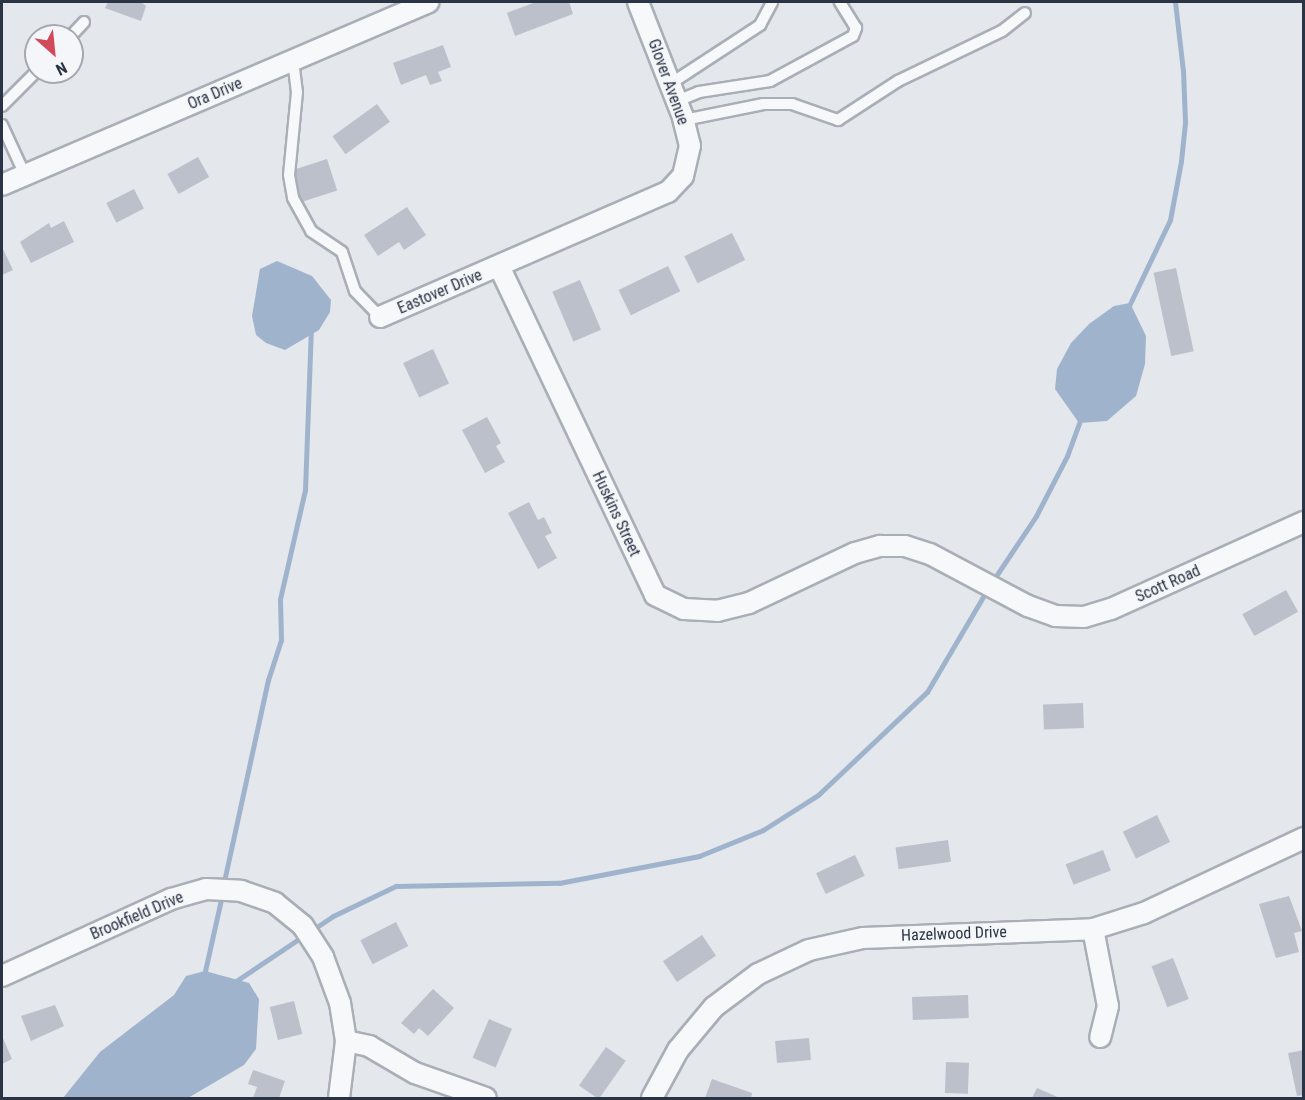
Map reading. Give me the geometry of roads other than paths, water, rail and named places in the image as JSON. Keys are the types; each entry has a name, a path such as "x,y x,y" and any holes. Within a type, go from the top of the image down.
{"street":[{"name":"Ora Drive","path":"2,185 428,2"},
{"name":"Glover Avenue","path":"499,266 668,192 683,176 688,164 690,146 677,102 638,2"},
{"name":"Eastover Drive","path":"380,317 499,266"},
{"name":"Huskins Street","path":"499,266 655,595 684,609 717,611 763,597 855,553 879,546 905,546 930,554 1028,606"},
{"name":"Scott Road","path":"1028,606 1055,616 1084,617 1111,609 1304,522"},
{"name":"Hazelwood Drive","path":"652,1098 678,1050 714,1007 759,974 809,950 863,938 1093,929 1144,913 1304,838"},
{"name":"Brookfield Drive","path":"2,976 171,899 206,889 241,891 275,903 303,926 328,967 340,1003 346,1041 339,1098"},
{"path":"1093,929 1108,1006 1100,1037"},
{"path":"346,1041 369,1046 415,1073 486,1098"}],"lane":[{"path":"677,102 760,25 772,2"},
{"path":"677,102 699,92 770,81 853,36 856,28 840,2"},
{"path":"677,102 792,105 838,120 898,81 1002,31 1025,13"},
{"path":"293,60 297,92 289,175 293,198 311,231 342,252 355,291 380,317"},
{"path":"2,106 24,84"},
{"path":"2,125 25,175"}],"water":[{"path":"277,261 312,276 331,300 330,312 319,330 285,350 266,343 256,335 252,316 260,269"},
{"path":"1130,303 1146,336 1145,364 1136,396 1107,421 1079,423 1055,389 1057,369 1071,343 1089,324 1114,306"},
{"path":"205,971 249,983 259,999 256,1049 244,1065 188,1098 63,1098 100,1052 174,995 186,976"}],"waterway":[{"path":"1127,310 1170,220 1181,161 1185,122 1183,71 1175,2"},
{"path":"223,886 268,680 281,640 280,599 305,490 311,329"},
{"path":"992,582 1036,516 1067,456 1081,418"},
{"path":"233,983 333,916 396,886 559,883 699,856 763,830 818,795 927,692 987,590"},
{"path":"207,976 205,971 222,895"}]}
